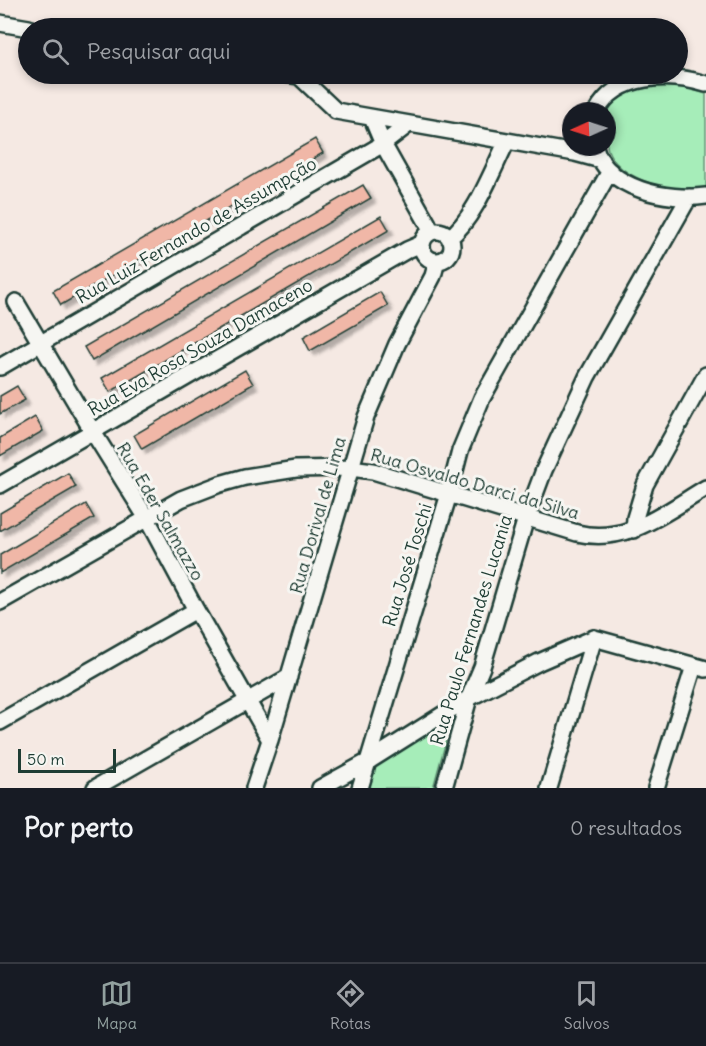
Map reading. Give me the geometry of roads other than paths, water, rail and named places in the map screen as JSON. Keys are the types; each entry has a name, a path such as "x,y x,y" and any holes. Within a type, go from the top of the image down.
{"street":[{"path":"0,23 18,26"},
{"path":"303,84 336,111 602,159 621,179 647,191 675,197 706,195"},
{"path":"602,102 606,96 618,87 627,84"},
{"path":"372,118 383,144 429,224 422,249 428,258 437,261 443,260 450,253 452,243 441,231 426,238"},
{"name":"Rua Luiz Fernando de Assumpção","path":"0,367 383,144 410,124"},
{"path":"449,238 459,231 468,218 507,141"},
{"name":"Rua José Toschi","path":"360,788 460,451 482,398 602,159"},
{"name":"Rua Paulo Fernandes Lucania","path":"444,788 469,698 482,667 526,518 544,470 587,377 689,197"},
{"name":"Rua Eva Rosa Souza Damaceno","path":"0,485 426,238"},
{"name":"Rua Dorival de Lima","path":"254,788 369,409 397,344 433,276 437,261"},
{"name":"Rua Eder Salmazzo","path":"16,302 146,517 270,740"},
{"path":"634,530 635,518 645,485 706,375"},
{"name":"Rua Osvaldo Darci da Silva","path":"0,602 146,517 200,491 245,477 296,469 351,468 373,471 587,536 608,536 634,530 706,488"},
{"path":"0,722 196,610"},
{"path":"327,787 469,698 539,662 594,638 700,668 656,788"},
{"path":"549,788 594,638"},
{"path":"95,788 289,677"}]}
